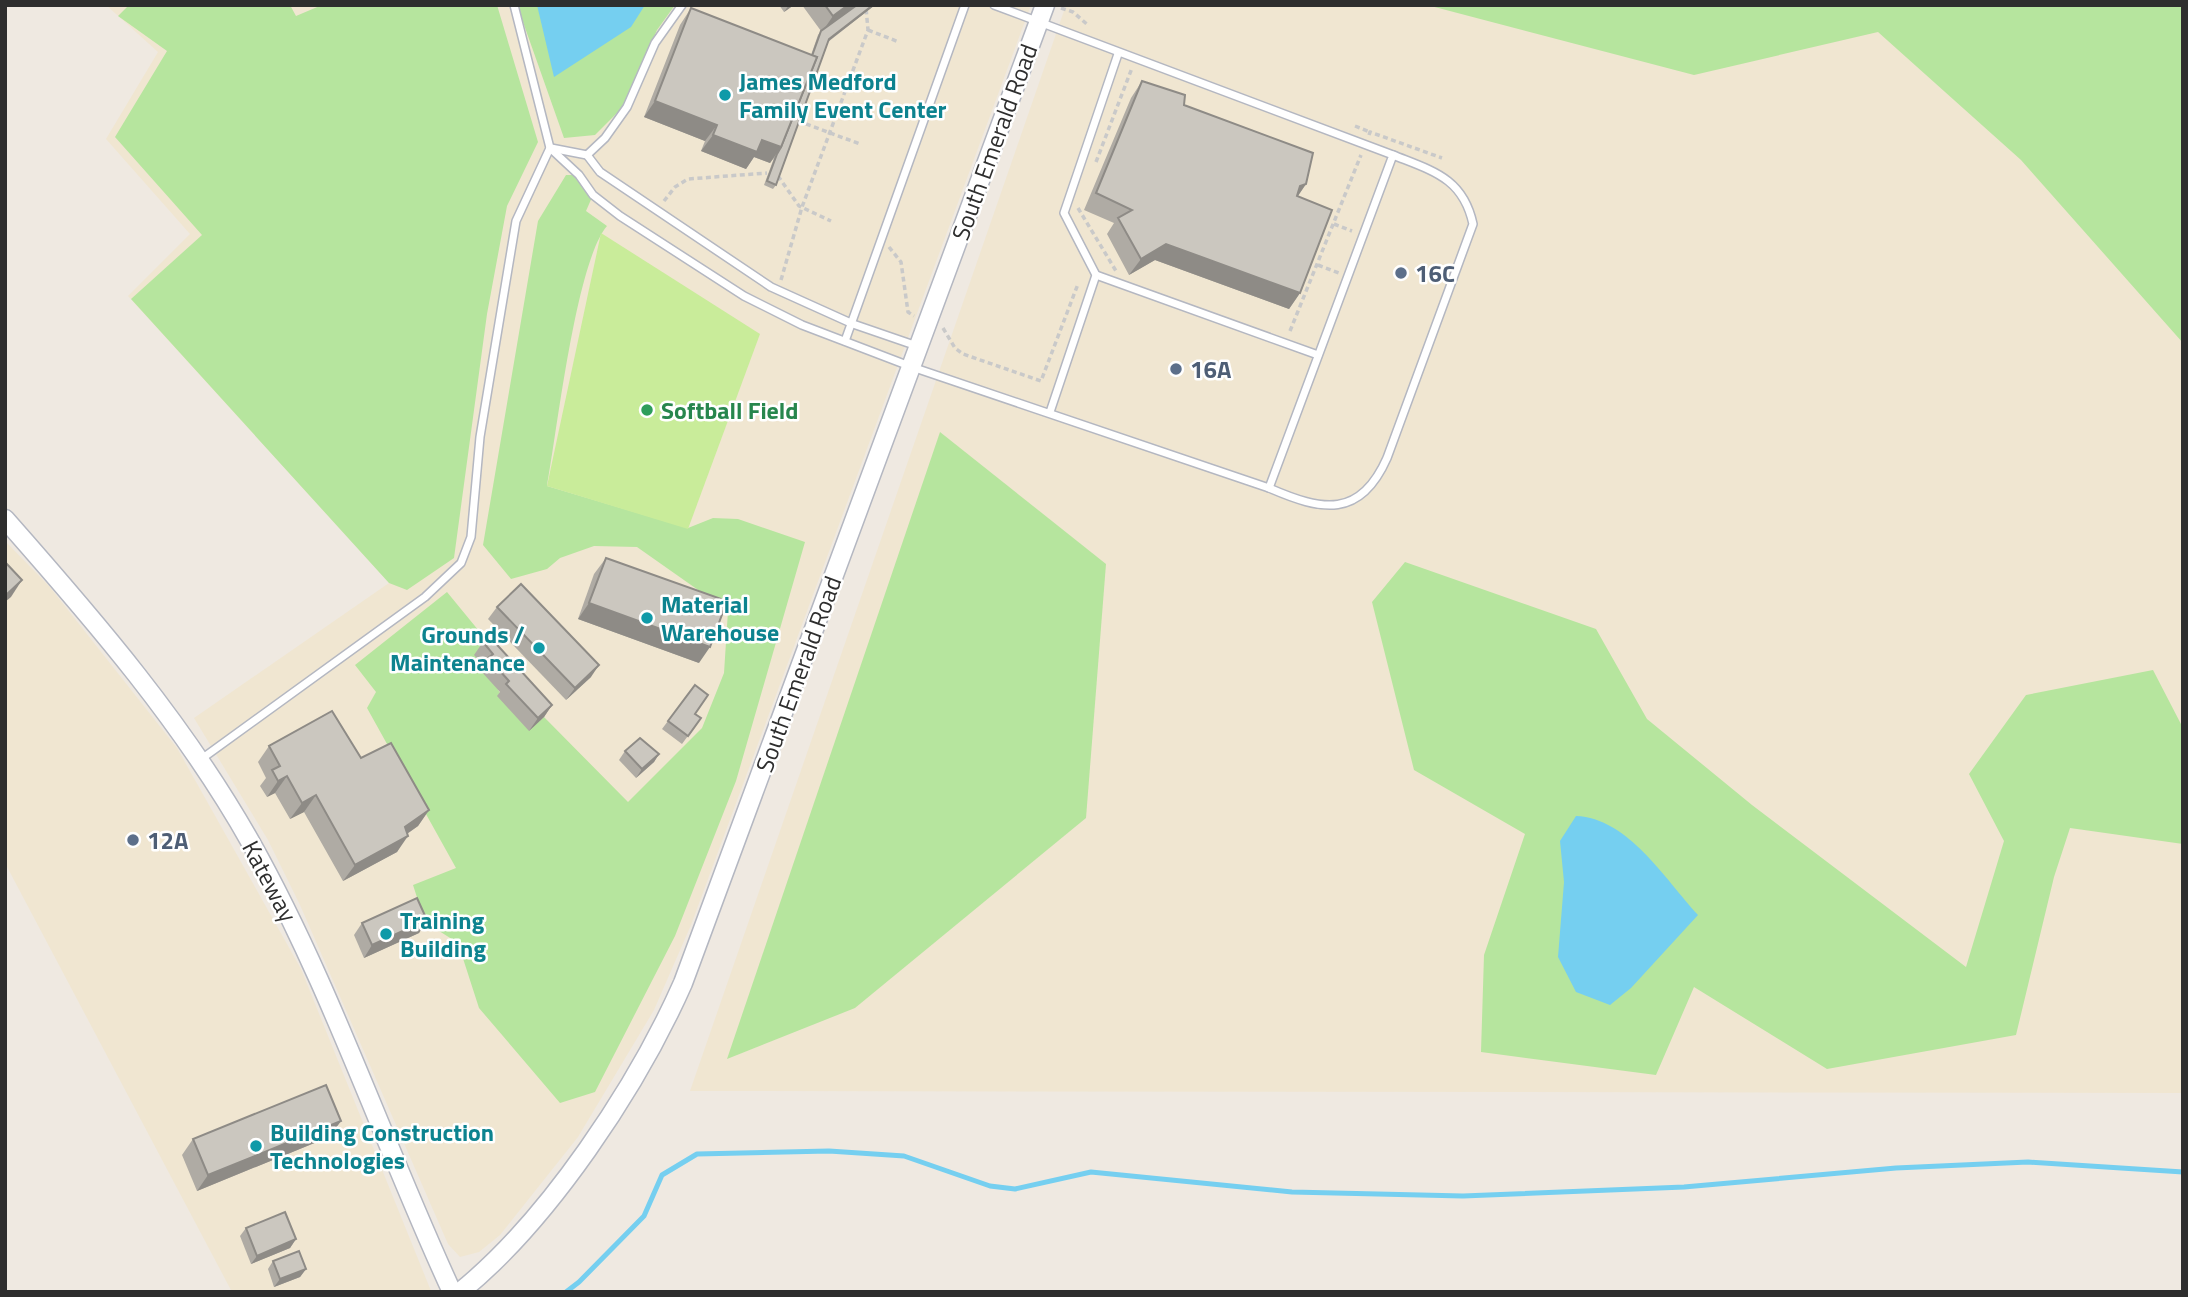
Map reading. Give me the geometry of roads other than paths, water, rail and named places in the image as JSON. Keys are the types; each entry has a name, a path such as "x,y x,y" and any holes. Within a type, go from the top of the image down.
{"street":[{"name":"South Emerald Road","path":"460,1292 491,1267 550,1198 610,1115 668,1017 683,983 1042,14"},
{"name":"Kateway","path":"5,519 141,678 199,761 251,843 294,925 452,1292"}],"lane":[{"path":"514,5 550,148 579,176 593,195 620,216 744,296 802,325 912,367 1318,505 1346,505 1360,498 1378,477 1387,458 1474,224 1469,205 1453,183 1393,155 1118,54 1042,14 994,5"},
{"path":"587,155 605,138 628,107 654,43 682,5"},
{"path":"845,341 965,5"},
{"path":"1118,54 1064,213 1096,275 1318,355"},
{"path":"550,148 587,155 600,172 771,288 853,324 918,346"},
{"path":"199,761 425,597 461,564 471,537 480,437 516,221 550,148"},
{"path":"1269,488 1393,155"},
{"path":"1050,412 1096,275"}],"water":[{"path":"537,5 645,5 631,27 554,77"},
{"path":"1576,816 1595,819 1629,839 1659,868 1698,915 1631,988 1610,1005 1576,992 1558,957 1564,882 1560,841"}],"waterway":[{"path":"566,1292 644,1216 662,1175 697,1154 829,1151 904,1156 990,1186 1015,1189 1091,1172 1292,1192 1463,1196 1684,1187 1896,1168 2028,1162 2183,1172"}],"place":[{"name":"James Medford Family Event Center","path":"725,95"},
{"name":"16C","path":"1401,273"},
{"name":"16A","path":"1176,369"},
{"name":"Softball Field","path":"647,410"},
{"name":"Material Warehouse","path":"647,618"},
{"name":"Grounds / Maintenance","path":"539,648"},
{"name":"12A","path":"133,840"},
{"name":"Training Building","path":"386,934"},
{"name":"Building Construction Technologies","path":"256,1146"}]}
